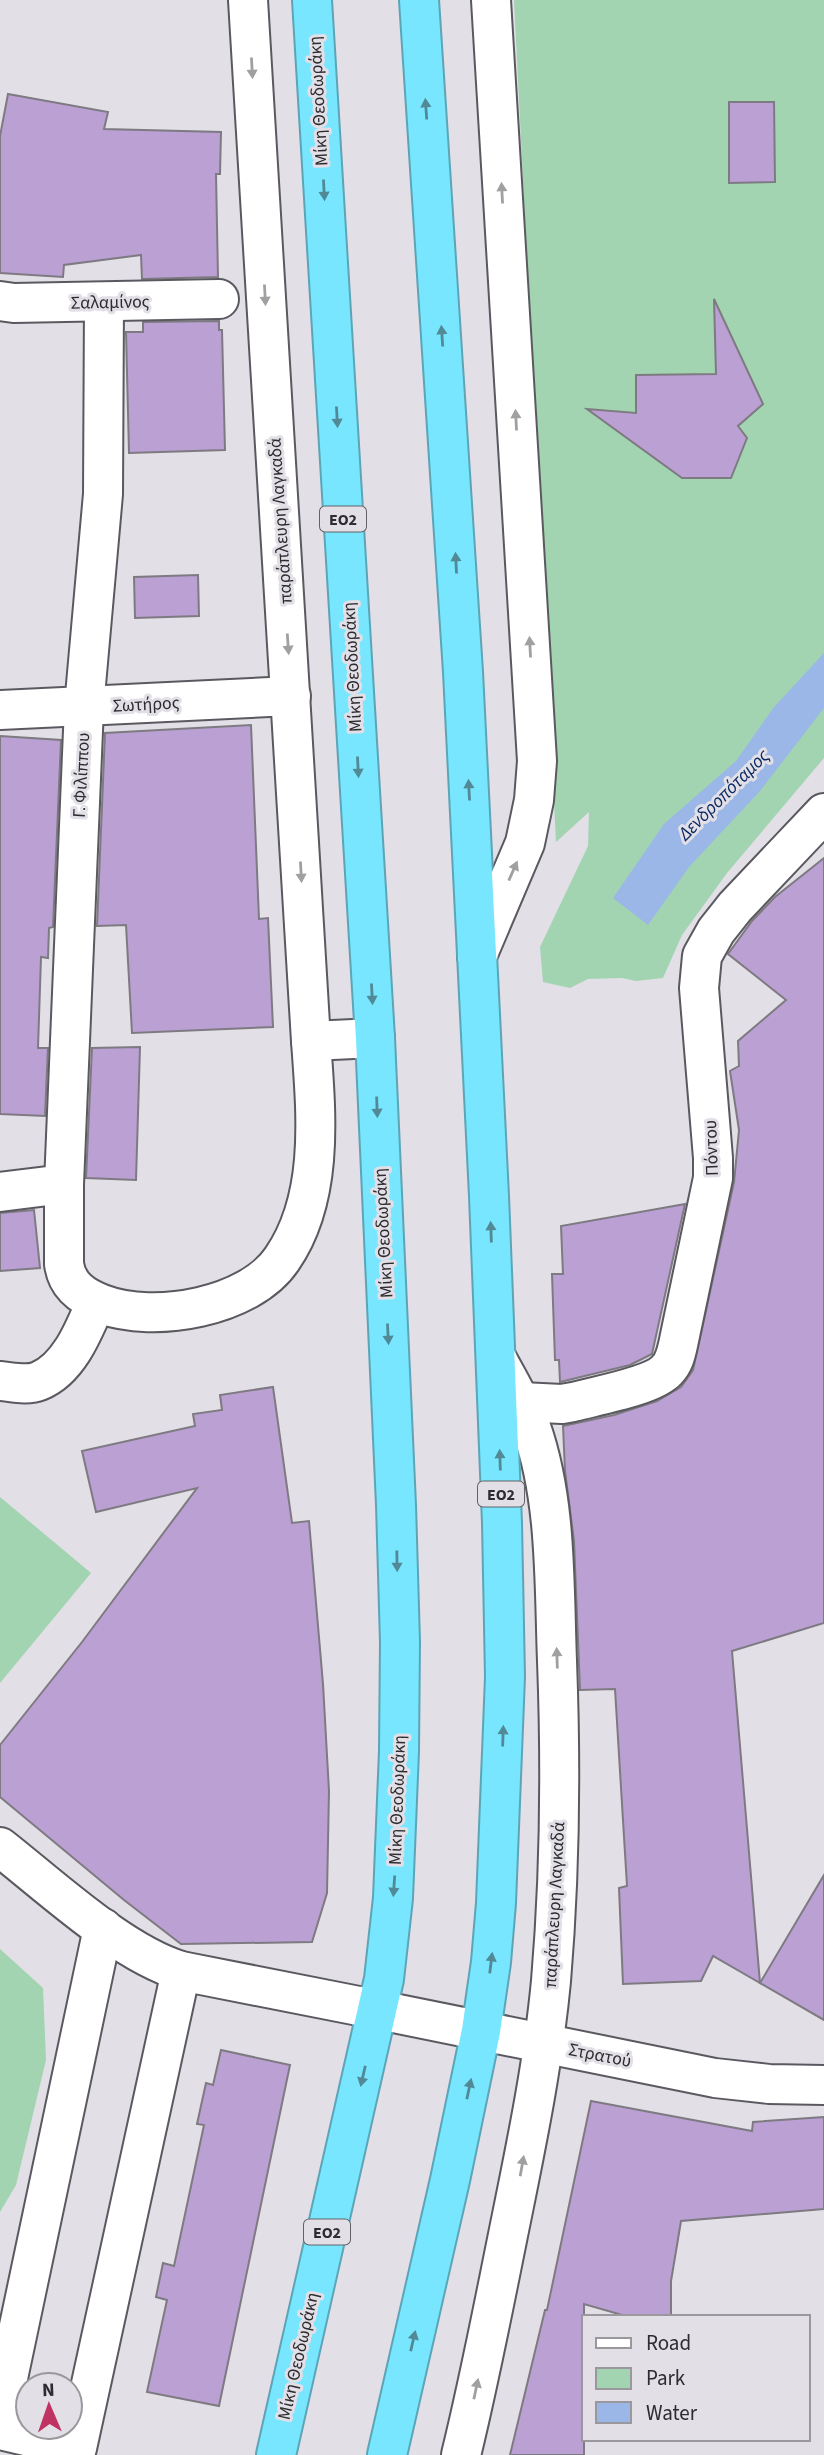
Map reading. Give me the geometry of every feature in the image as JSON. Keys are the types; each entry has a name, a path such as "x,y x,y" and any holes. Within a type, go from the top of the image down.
{"highway":[{"name":"Μίκη Θεοδωράκη","path":"276,2455 379,2010 388,1953 396,1850 400,1642 374,1038 312,0"},
{"name":"ΕΟ2","path":"387,2455 481,2031 496,1903 505,1677 496,1357 463,672 419,0"}],"street":[{"name":"παράπλευρη Λαγκαδά","path":"96,1302 140,1312 182,1310 240,1293 274,1269 296,1233 306,1204 311,1176 314,1096 248,0"},
{"path":"477,956 524,843 534,800 537,761 491,0"},
{"name":"Σαλαμίνος","path":"0,301 14,303 219,299"},
{"name":"Γ. Φιλίππου","path":"96,1302 84,1296 69,1280 64,1270 63,1248 84,707 103,494 104,302"},
{"name":"Σωτήρος","path":"0,710 291,696"},
{"name":"Πόντου","path":"521,1402 573,1402 647,1382 663,1374 672,1364 713,1178 699,988 702,956 716,931 734,908 824,813"},
{"path":"311,1041 374,1038"},
{"path":"0,1192 64,1184"},
{"path":"0,1381 38,1381 55,1371 79,1336 96,1302"},
{"name":"παράπλευρη Λαγκαδά","path":"461,2455 517,2194 544,2044 554,1943 560,1746 551,1524 540,1455 521,1402 496,1357"},
{"name":"Στρατού","path":"0,1847 103,1928 155,1962 181,1971 726,2080 769,2084 822,2082"},
{"path":"0,2416 103,1928"},
{"path":"0,2430 77,2448 181,1971"}],"green space":[{"path":"514,0 824,0 824,758 727,873 682,935 663,978 636,981 622,978 588,979 570,988 543,982 540,947 588,846 589,812 556,842"},
{"path":"0,1497 91,1573 0,1683"},
{"path":"0,1949 43,1988 46,2060 16,2185 0,2212"}],"water":[{"name":"Δενδροπόταμος","path":"824,653 824,708 760,791 689,867 648,925 613,898 664,824 736,761 774,707"}],"building":[{"path":"8,94 108,112 104,129 221,132 220,174 216,174 218,277 142,279 141,255 64,265 63,277 0,273 0,136"},
{"path":"729,102 774,102 775,182 729,183"},
{"path":"714,299 763,404 738,426 747,438 731,478 682,478 587,409 636,413 636,375 716,374"},
{"path":"219,321 219,330 222,330 225,450 129,453 126,332 143,332 143,322"},
{"path":"198,575 199,616 135,618 134,577"},
{"path":"251,725 259,919 268,918 273,1027 132,1033 126,925 97,926 105,733"},
{"path":"0,736 61,740 53,927 49,928 48,958 41,957 38,1048 48,1048 45,1116 0,1114"},
{"path":"824,858 824,1623 732,1651 760,1983 713,1956 701,1981 623,1984 619,1888 627,1886 615,1689 580,1690 574,1541 565,1471 563,1426 614,1415 657,1401 681,1387 693,1370 734,1182 739,1130 730,1071 739,1066 738,1041 786,1000 728,954 752,921 775,897"},
{"path":"140,1047 136,1180 86,1178 92,1048"},
{"path":"685,1204 652,1354 630,1365 560,1382 559,1360 555,1360 552,1274 563,1274 561,1226"},
{"path":"34,1210 40,1268 0,1271 0,1213"},
{"path":"273,1387 292,1523 309,1521 329,1791 327,1893 312,1942 181,1944 0,1797 0,1745 82,1642 197,1488 96,1512 82,1451 195,1426 193,1414 222,1410 220,1395"},
{"path":"824,1875 824,2020 760,1983"},
{"path":"221,2050 290,2065 219,2406 147,2392 167,2300 156,2297 163,2263 174,2266 204,2125 197,2124 206,2083 213,2085"},
{"path":"591,2101 752,2131 753,2122 824,2117 824,2209 681,2221 671,2281 671,2315 622,2315 584,2304 584,2455 510,2455 547,2310"}]}
